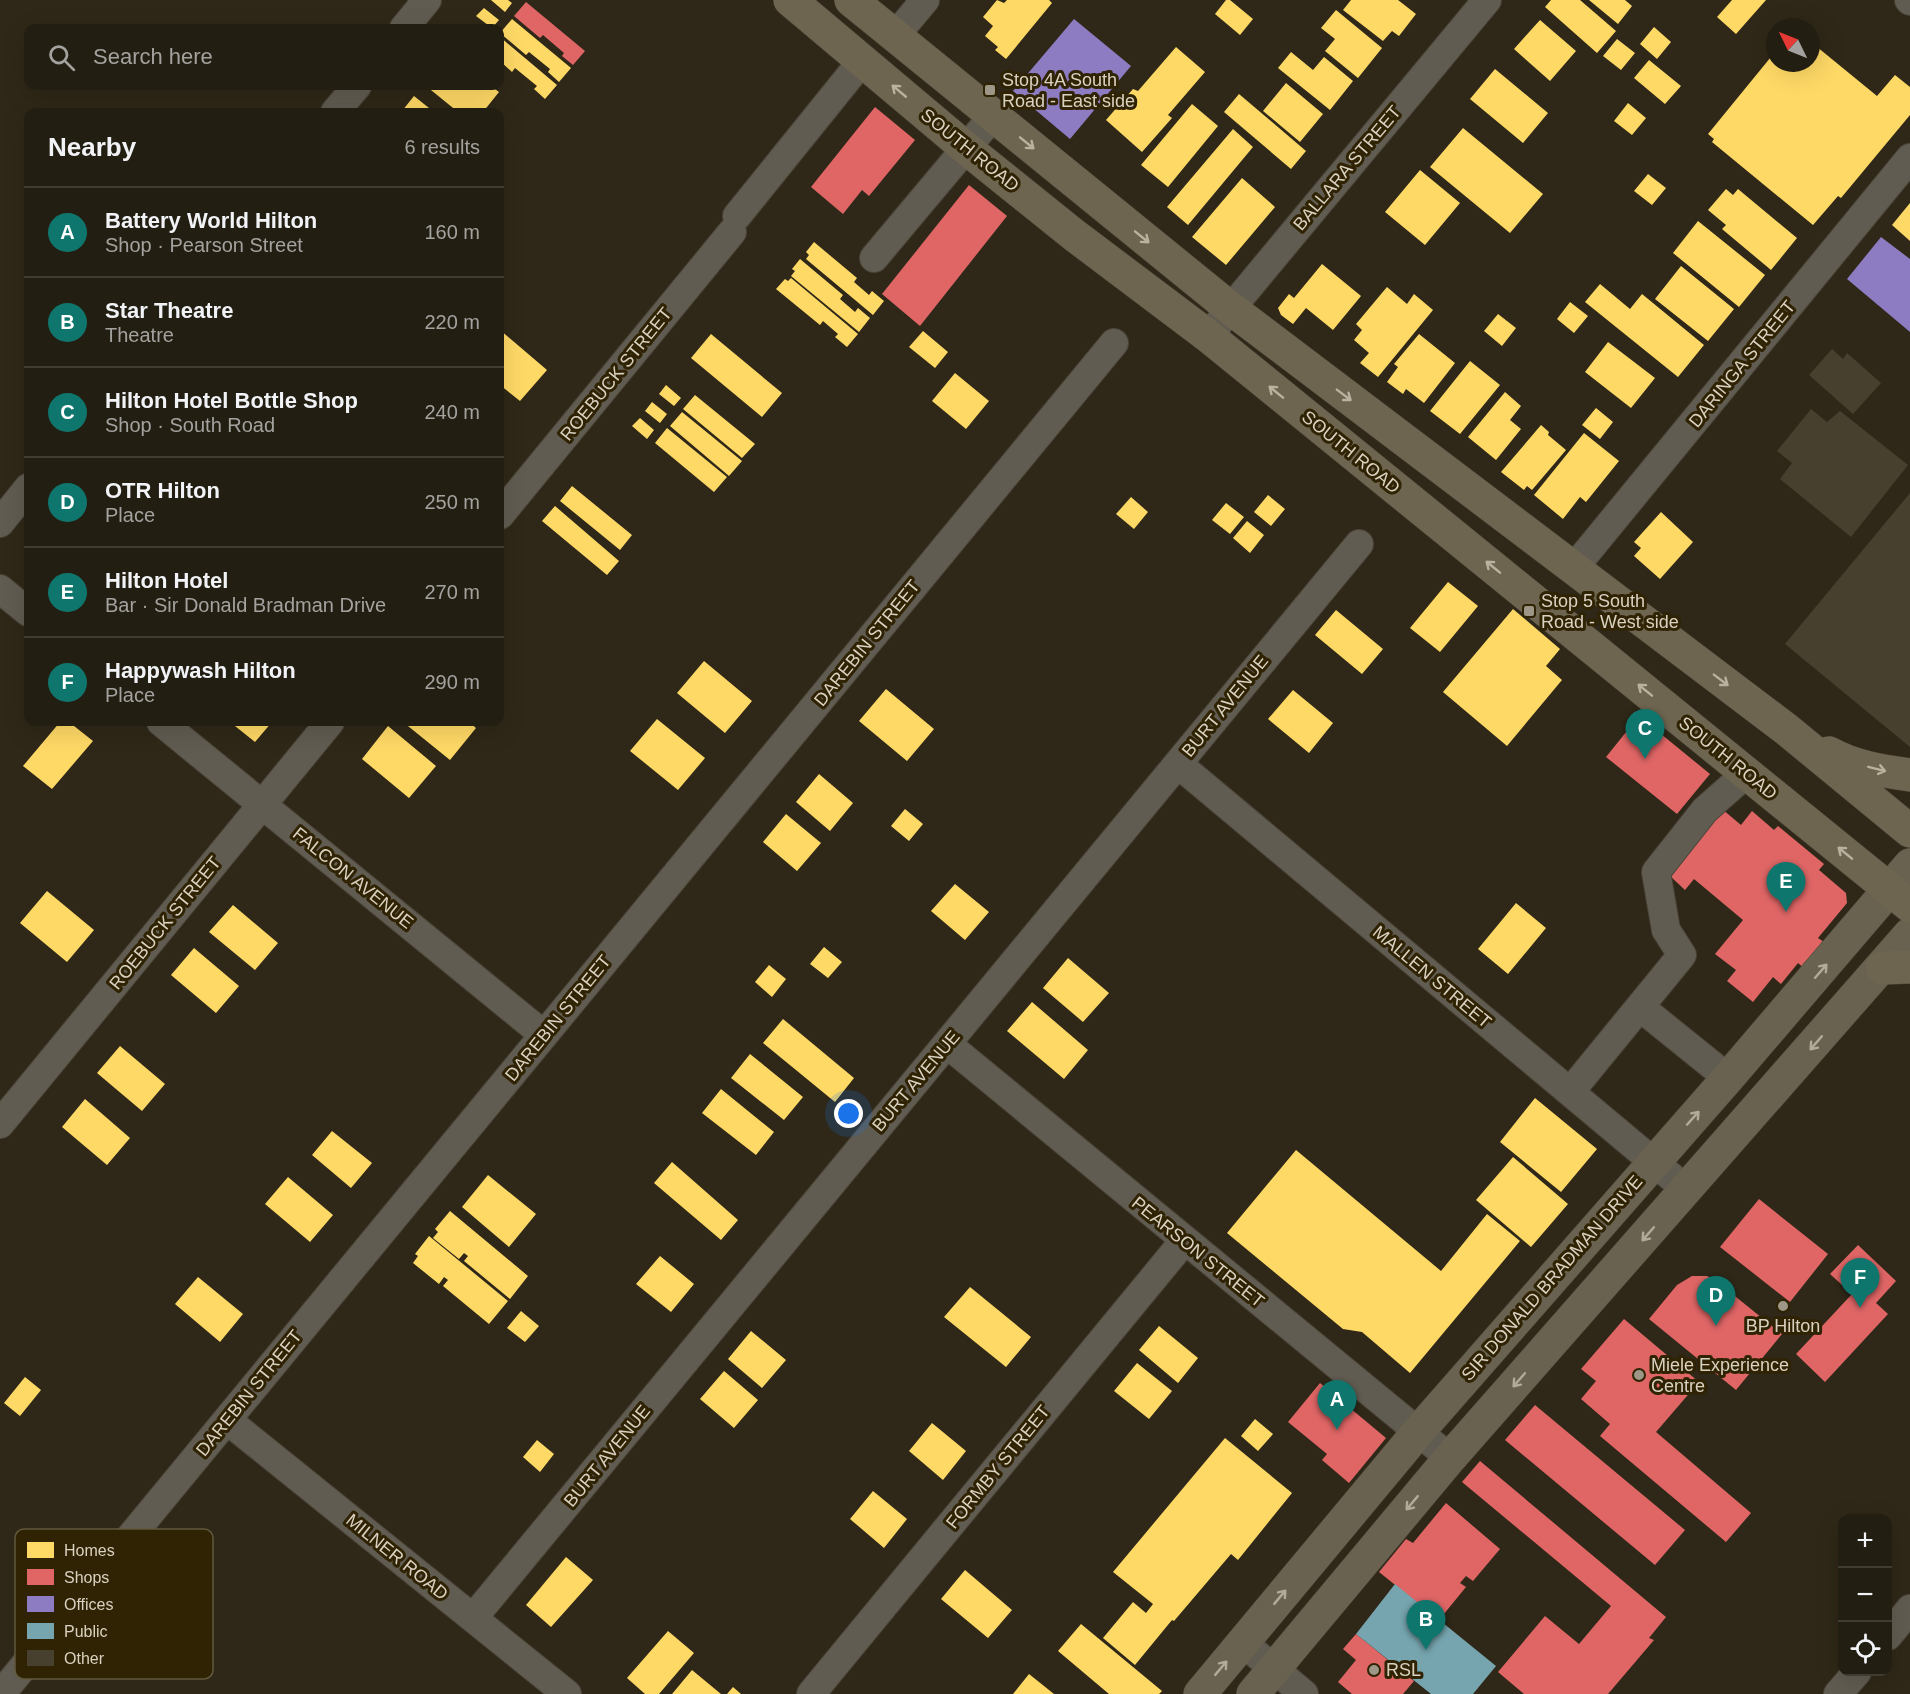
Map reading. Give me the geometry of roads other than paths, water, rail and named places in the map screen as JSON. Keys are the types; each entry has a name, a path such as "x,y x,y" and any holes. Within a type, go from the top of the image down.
{"highway":[{"name":"SOUTH ROAD","path":"790,0 967,149 1074,235 1208,336 1747,773 1903,887"},
{"path":"851,0 1230,308 1786,729 1910,831"},
{"path":"1786,729 1841,760 1882,771 1910,775"}],"main road":[{"name":"SIR DONALD BRADMAN DRIVE","path":"1200,1694 1418,1432 1654,1161 1903,887"},
{"path":"1253,1694 1450,1458 1686,1190 1896,967 1910,934"}],"street":[{"path":"407,24 427,0"},
{"path":"895,36 925,0"},
{"name":"BALLARA STREET","path":"1208,336 1487,0"},
{"name":"ROEBUCK STREET","path":"504,510 735,224 862,61"},
{"path":"338,108 354,90"},
{"path":"874,258 993,116"},
{"name":"DARINGA STREET","path":"1573,569 1910,158"},
{"name":"DAREBIN STREET","path":"137,1529 1114,343"},
{"path":"0,523 24,493"},
{"name":"BURT AVENUE","path":"473,1618 1359,544"},
{"path":"0,589 24,609"},
{"name":"FALCON AVENUE","path":"166,726 544,1035"},
{"name":"ROEBUCK STREET","path":"0,1124 327,726"},
{"name":"MALLEN STREET","path":"1178,764 1686,1190"},
{"path":"1570,1092 1682,955 1666,930 1656,872 1705,810 1747,773"},
{"path":"1640,1007 1728,1078"},
{"name":"PEARSON STREET","path":"947,1044 1450,1458"},
{"name":"FORMBY STREET","path":"812,1694 1184,1241"},
{"name":"MILNER ROAD","path":"227,1420 567,1694"},
{"path":"1892,1630 1910,1609"},
{"path":"1242,1642 1304,1694"},
{"path":"1838,1694 1853,1676"},
{"name":"DAREBIN STREET","path":"1,1694 15,1677"}],"place":[{"name":"Stop 4A South Road - East side","path":"990,90"},
{"name":"Stop 5 South Road - West side","path":"1529,611"},
{"name":"Hilton Hotel Bottle Shop","path":"1645,759"},
{"name":"Hilton Hotel","path":"1786,912"},
{"name":"BP Hilton","path":"1783,1306"},
{"name":"Happywash Hilton","path":"1860,1308"},
{"name":"OTR Hilton","path":"1716,1326"},
{"name":"Miele Experience Centre","path":"1639,1375"},
{"name":"Battery World Hilton","path":"1337,1430"},
{"name":"Star Theatre","path":"1426,1650"},
{"name":"RSL","path":"1374,1670"}]}
